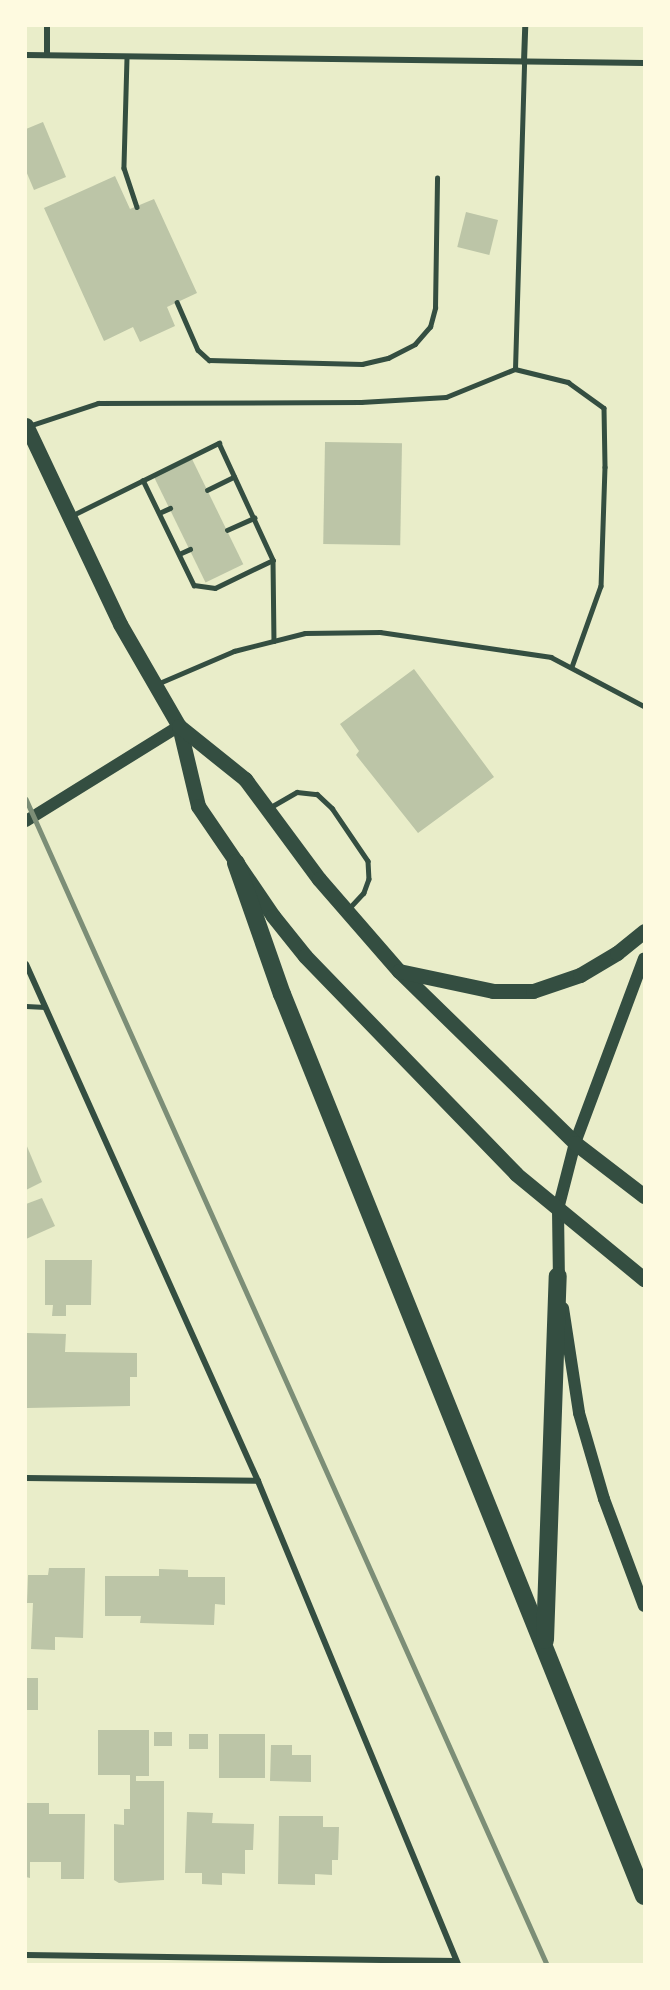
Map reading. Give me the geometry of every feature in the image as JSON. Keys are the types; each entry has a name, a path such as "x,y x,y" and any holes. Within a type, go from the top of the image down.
{"highway":[{"path":"236,863 282,994 645,1896"},
{"path":"545,1647 558,1276"}],"main road":[{"path":"26,426 120,624 179,726 198,806 236,863 305,956 516,1174 645,1279"},
{"path":"179,726 245,779 346,912 399,971 575,1143 645,1196"},
{"path":"26,821 179,726"},
{"path":"399,971 493,991 533,991 580,975 617,953 645,931"},
{"path":"645,958 575,1143 558,1209 558,1276 579,1413 604,1499 645,1606"}],"street":[{"path":"47,26 47,55"},
{"path":"524,62 525,26"},
{"path":"26,56 645,63"},
{"path":"26,963 258,1481 457,1963 26,1956"},
{"path":"26,1478 258,1481"}],"lane":[{"path":"127,58 124,168 136,207"},
{"path":"515,369 524,62"},
{"path":"177,302 198,350 209,360 362,364 388,358 415,344 430,327 435,308 436,178"},
{"path":"26,426 98,403 362,402 446,397 515,369 568,382 604,408 601,586 572,667"},
{"path":"68,517 219,443 273,560 274,641"},
{"path":"207,490 234,477"},
{"path":"143,480 194,585 215,588 273,560"},
{"path":"159,513 170,508"},
{"path":"227,530 254,518"},
{"path":"179,554 190,549"},
{"path":"155,685 234,651 305,633 380,632 551,657 645,706"},
{"path":"267,810 297,792 317,794 332,808 368,861 369,879 364,893 346,912"},
{"path":"26,1006 45,1007"}],"building":[{"path":"43,122 66,177 34,190 26,171 26,129"},
{"path":"115,176 130,209 154,199 197,293 167,307 175,326 140,342 133,327 104,341 44,208"},
{"path":"466,212 498,220 489,255 457,247"},
{"path":"325,442 402,443 400,545 323,544"},
{"path":"192,459 243,564 206,583 154,477"},
{"path":"414,669 494,777 418,833 356,755 359,751 340,724"},
{"path":"26,1144 42,1182 26,1190"},
{"path":"42,1198 55,1226 26,1239 26,1204"},
{"path":"45,1260 92,1260 91,1305 66,1305 66,1316 52,1316 53,1305 45,1305"},
{"path":"27,1333 66,1334 65,1352 137,1353 137,1377 130,1377 130,1406 27,1408"},
{"path":"49,1568 85,1568 83,1638 55,1637 55,1650 31,1649 33,1603 27,1603 28,1575 48,1575"},
{"path":"159,1569 188,1570 188,1577 225,1577 225,1605 215,1604 214,1625 140,1623 141,1616 105,1616 105,1576 159,1576"},
{"path":"26,1678 38,1678 38,1710 26,1710"},
{"path":"98,1730 149,1730 149,1776 136,1776 136,1781 164,1781 164,1880 119,1883 114,1880 114,1824 124,1825 124,1809 130,1809 130,1775 98,1775"},
{"path":"154,1732 172,1732 172,1746 154,1746"},
{"path":"189,1734 208,1734 208,1749 189,1749"},
{"path":"219,1734 265,1734 265,1778 219,1778"},
{"path":"271,1745 292,1745 292,1755 311,1755 311,1782 270,1781"},
{"path":"26,1803 49,1803 49,1814 85,1814 84,1879 61,1879 61,1862 30,1862 30,1878 26,1877"},
{"path":"187,1812 213,1813 212,1823 254,1824 253,1850 245,1850 245,1874 222,1873 222,1885 202,1884 202,1873 185,1873"},
{"path":"279,1816 323,1816 323,1827 339,1827 338,1860 332,1860 332,1875 315,1874 315,1885 278,1884"}],"railway":[{"path":"26,799 547,1964"}]}
